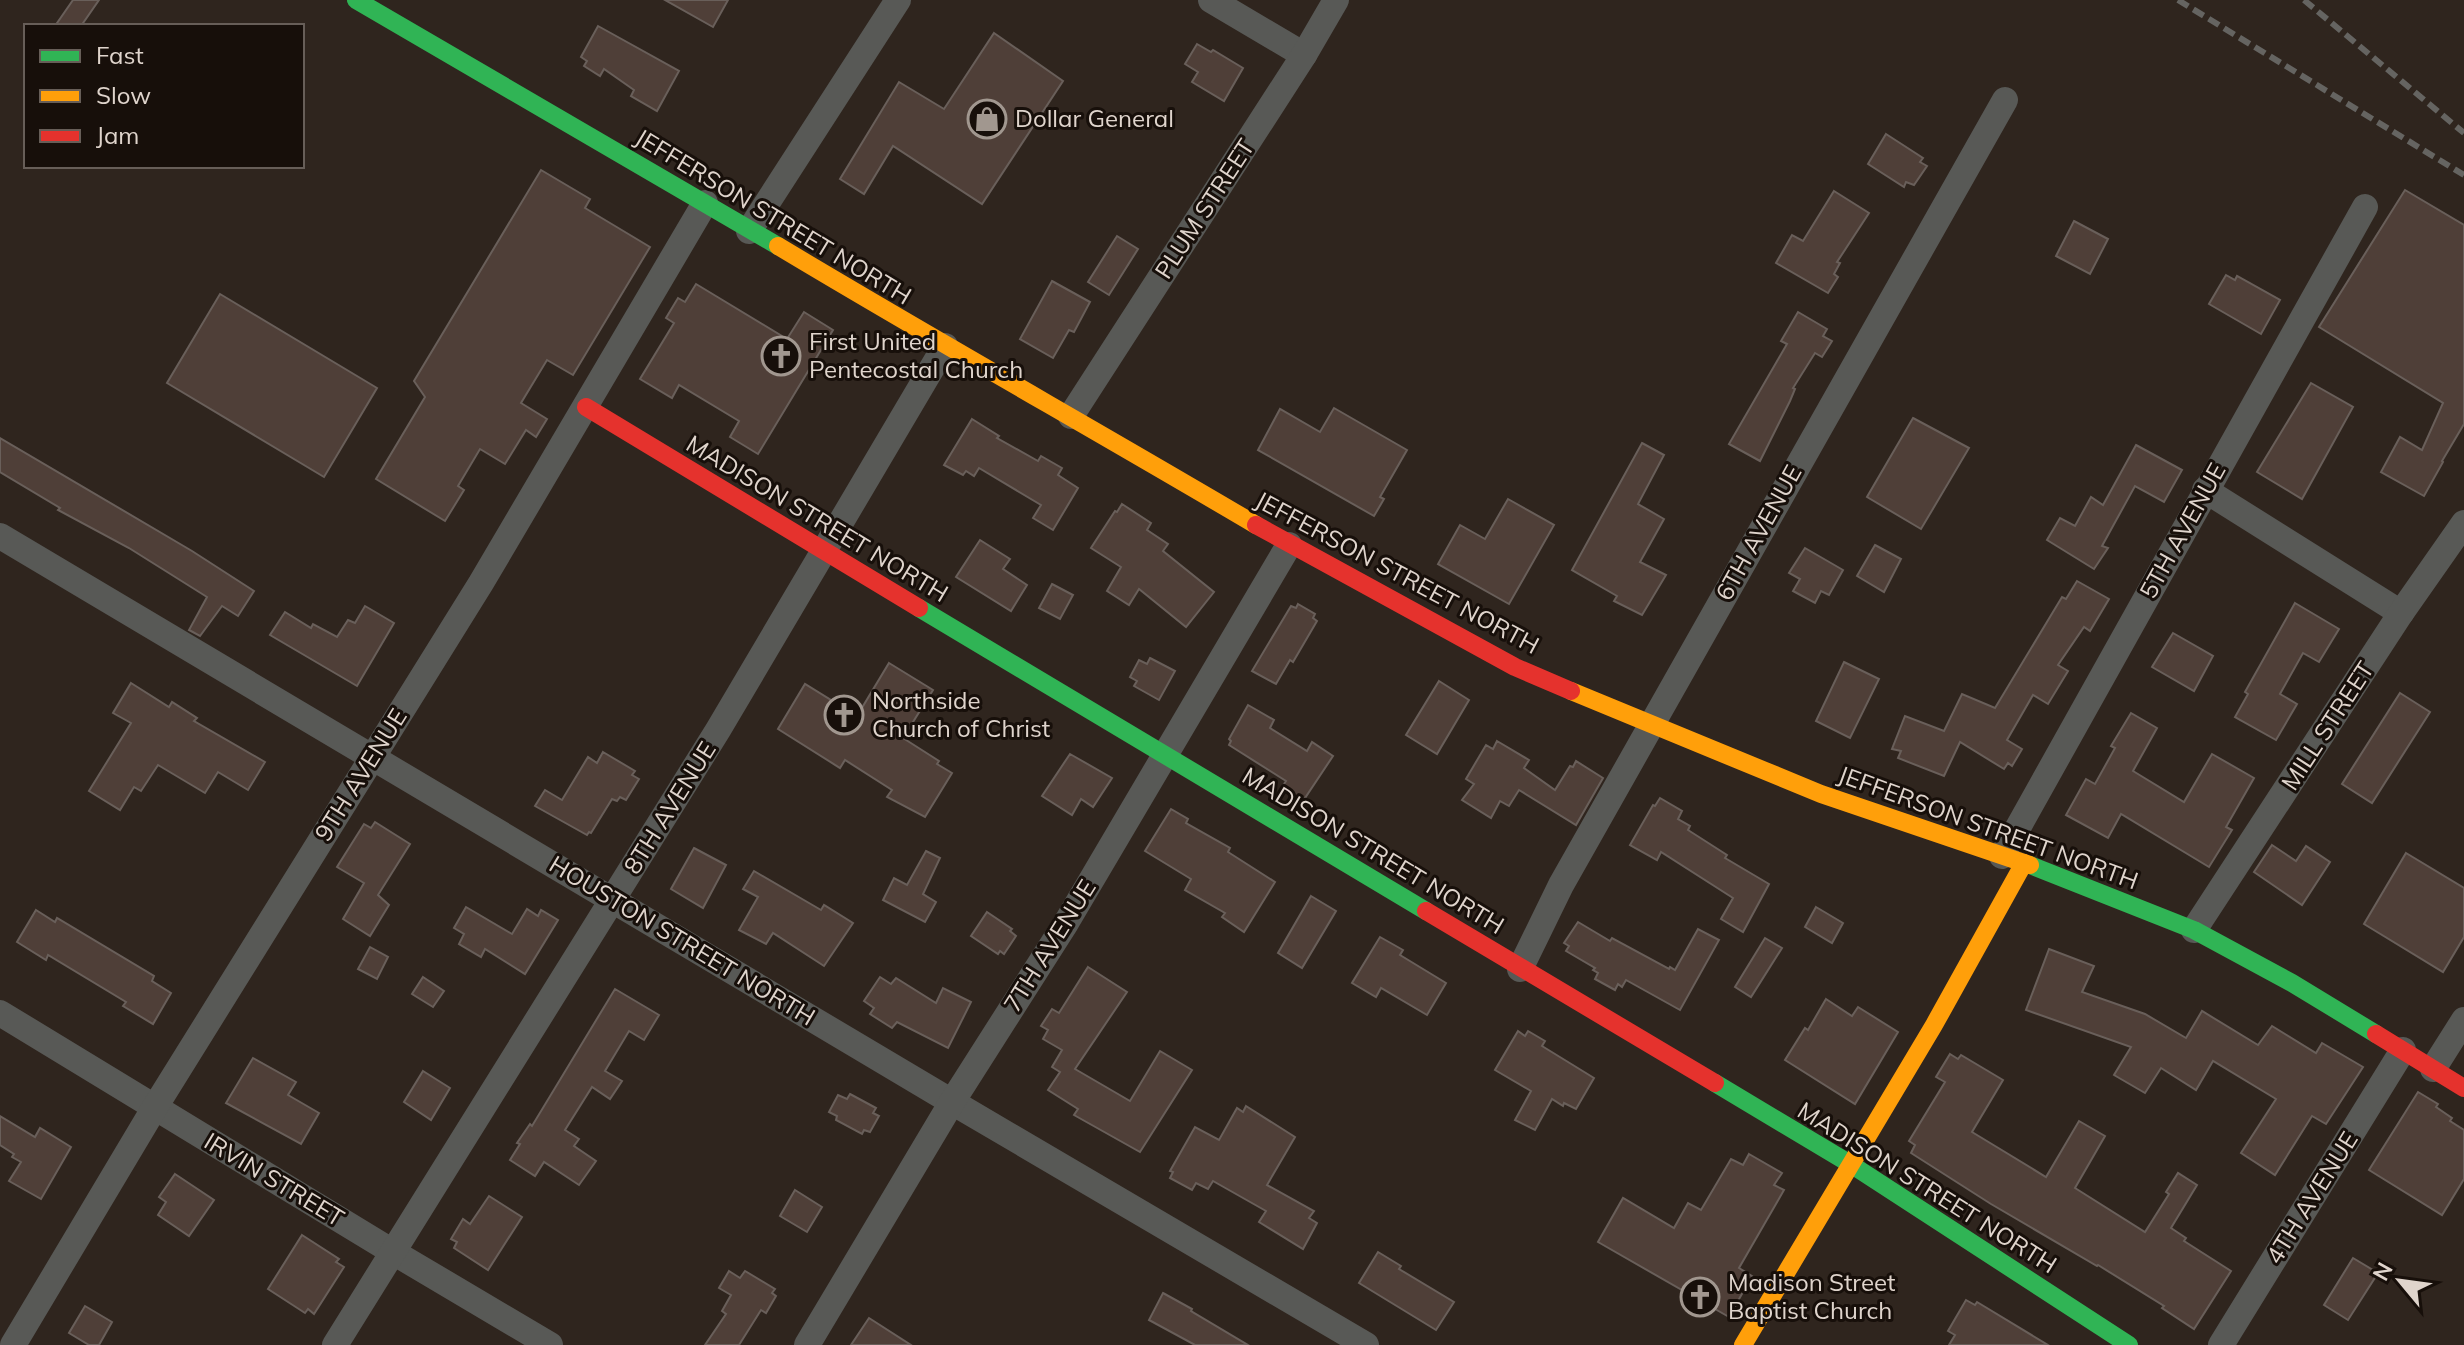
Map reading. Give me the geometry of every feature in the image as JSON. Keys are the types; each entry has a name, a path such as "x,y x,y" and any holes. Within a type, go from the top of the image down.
{"main road":[{"name":"JEFFERSON STREET NORTH","path":"356,0 1289,545 1515,667 1821,794 2013,859 2194,930 2292,983 2464,1088"},
{"name":"MADISON STREET NORTH","path":"586,407 1852,1165 2129,1345"},
{"name":"5TH AVENUE","path":"1743,1345 1934,1025 2013,859"}],"street":[{"path":"749,231 898,0"},
{"path":"1211,0 1304,55"},
{"name":"PLUM STREET","path":"1071,416 1304,55 1336,0"},
{"name":"6TH AVENUE","path":"1520,969 1561,885 2005,100"},
{"name":"9TH AVENUE","path":"13,1345 155,1107 481,583 705,203"},
{"name":"5TH AVENUE","path":"2013,859 2205,490 2365,207"},
{"name":"8TH AVENUE","path":"335,1345 613,901 945,346"},
{"path":"2205,490 2401,613"},
{"name":"MILL STREET","path":"2194,930 2401,613 2464,523"},
{"name":"HOUSTON STREET NORTH","path":"0,536 1366,1345"},
{"name":"7TH AVENUE","path":"807,1345 952,1102 1066,923 1289,545"},
{"name":"IRVIN STREET","path":"0,1013 550,1345"},
{"path":"2433,1069 2464,1020"},
{"name":"4TH AVENUE","path":"2221,1345 2403,1050"}],"building":[{"path":"73,0 99,0 82,24 56,24"},
{"path":"665,0 728,0 713,27"},
{"path":"598,26 679,71 657,111 631,96 634,90 604,69 600,76 584,66 587,61 581,57"},
{"name":"Dollar General","path":"994,33 1063,81 982,204 893,146 864,194 840,179 899,82 944,109"},
{"path":"1197,44 1243,68 1224,101 1192,82 1198,72 1185,64"},
{"path":"1886,134 1923,158 1920,162 1927,166 1914,185 1906,182 1904,187 1868,164"},
{"path":"541,170 590,199 585,208 650,247 573,375 547,360 521,403 547,419 536,437 526,430 505,464 480,449 458,486 464,490 445,521 376,479 425,397 414,381"},
{"path":"2405,190 2464,225 2464,424 2424,496 2381,472 2400,437 2422,450 2443,403 2319,327"},
{"path":"1834,191 1869,213 1837,262 1840,263 1834,274 1838,277 1828,293 1776,263 1792,235 1803,241"},
{"path":"2074,221 2108,239 2090,274 2056,256"},
{"path":"1117,236 1138,249 1109,295 1088,282"},
{"path":"2226,275 2235,280 2237,276 2280,300 2261,334 2209,304"},
{"path":"1052,281 1090,302 1074,332 1069,330 1053,358 1020,339"},
{"path":"696,284 787,339 804,312 833,330 758,454 730,437 739,421 679,385 672,398 640,379 674,323 666,318 678,298 685,302"},
{"path":"220,294 377,388 324,477 167,383"},
{"path":"1798,312 1827,329 1823,336 1832,341 1822,357 1815,353 1793,388 1790,401 1760,461 1729,444 1787,344 1781,341"},
{"path":"2311,383 2353,407 2302,499 2257,472"},
{"path":"1334,408 1407,450 1380,497 1384,499 1374,516 1258,450 1280,409 1320,432"},
{"path":"1913,418 1969,448 1921,529 1867,497"},
{"path":"972,419 999,436 997,438 1038,461 1041,456 1062,468 1058,475 1078,488 1053,530 1033,518 1041,505 979,468 974,476 966,471 963,475 944,465"},
{"path":"0,438 254,591 238,616 222,606 200,636 189,630 207,597 129,548 58,510 60,508 0,472"},
{"path":"1642,443 1664,455 1638,504 1664,519 1640,562 1666,575 1642,615 1614,601 1617,596 1572,570"},
{"path":"2136,445 2182,470 2164,502 2135,486 2102,546 2108,548 2094,569 2047,540 2060,518 2075,526 2091,497 2103,505"},
{"path":"1508,499 1554,525 1509,604 1438,564 1460,525 1485,539"},
{"path":"1122,504 1151,523 1147,530 1168,544 1163,551 1214,592 1186,627 1139,589 1129,605 1107,591 1121,567 1091,548"},
{"path":"980,540 1010,559 1003,569 1027,585 1011,611 956,577"},
{"path":"1875,545 1901,559 1884,592 1857,576"},
{"path":"1805,548 1843,570 1829,595 1821,591 1815,603 1793,591 1800,579 1789,573"},
{"path":"2077,581 2109,599 2090,631 2084,627 2058,665 2068,671 2048,704 2033,695 2007,740 2022,749 2012,766 2008,763 2004,769 1960,742 1944,776 1898,758 1901,751 1892,749 1905,716 1944,731 1962,694 1995,708 2062,597 2066,599"},
{"path":"1052,584 1073,595 1060,619 1039,608"},
{"path":"2295,603 2339,629 2319,662 2303,653 2280,694 2297,704 2276,740 2235,717 2248,694 2245,692"},
{"path":"1298,604 1315,614 1313,618 1317,621 1276,684 1252,671 1291,606 1296,608"},
{"path":"365,606 394,623 357,686 270,635 285,612 311,628 313,624 337,637 348,620 355,623"},
{"path":"2173,633 2213,656 2194,691 2152,667"},
{"path":"1150,658 1175,671 1159,700 1134,686 1137,681 1130,677 1139,660 1147,664"},
{"path":"1844,662 1879,679 1850,738 1816,721"},
{"path":"889,663 933,690 903,738 952,773 925,817 887,797 892,790 845,760 840,768 778,729 805,684 857,716"},
{"path":"1439,681 1469,700 1437,754 1406,735"},
{"path":"131,683 169,707 172,702 197,718 194,721 265,762 248,790 218,772 205,793 158,765 141,791 134,787 120,810 89,791 131,723 113,713"},
{"path":"2400,693 2430,712 2372,803 2342,784"},
{"path":"1248,705 1274,720 1270,728 1307,751 1312,742 1333,756 1303,801 1282,787 1286,781 1229,745 1229,739"},
{"path":"2131,713 2157,728 2133,771 2184,802 2212,754 2254,778 2226,827 2232,830 2209,867 2121,814 2108,838 2066,815 2086,779 2095,784 2115,748 2111,746"},
{"path":"1497,741 1529,760 1524,768 1555,790 1576,761 1603,778 1576,825 1519,790 1509,806 1500,801 1491,818 1462,800 1474,784 1466,779 1486,745 1493,749"},
{"path":"603,752 635,771 632,775 639,779 626,800 620,797 617,801 612,799 591,833 587,835 535,806 545,790 562,800 588,757 597,763"},
{"path":"1070,754 1112,778 1093,807 1081,799 1072,815 1042,796"},
{"path":"1660,798 1682,811 1678,819 1690,826 1688,830 1727,855 1725,858 1769,884 1743,932 1721,919 1733,898 1661,852 1657,860 1630,845"},
{"path":"1171,809 1188,819 1186,823 1230,848 1228,852 1275,882 1244,932 1222,917 1225,913 1185,890 1191,879 1145,851"},
{"path":"375,822 410,844 378,895 389,905 370,936 343,919 364,883 337,867 364,824 371,828"},
{"path":"2272,845 2296,861 2306,846 2330,862 2302,905 2254,872"},
{"path":"694,848 726,865 703,908 671,889"},
{"path":"926,851 940,858 923,894 936,902 925,922 883,900 894,878 907,885"},
{"path":"2406,853 2464,888 2464,937 2443,972 2364,924"},
{"path":"754,871 821,910 824,905 853,923 824,966 773,933 766,944 739,930 758,897 743,889"},
{"path":"1311,896 1336,911 1302,968 1278,953"},
{"path":"466,907 512,934 527,909 538,916 541,910 558,920 525,974 485,949 481,957 459,944 464,934 454,928"},
{"path":"1816,907 1843,923 1832,943 1805,927"},
{"path":"36,910 55,922 57,918 154,976 152,981 171,993 153,1024 123,1006 126,1002 48,955 46,960 17,942"},
{"path":"987,912 1012,929 1010,931 1016,936 1004,954 1000,951 998,954 971,936"},
{"path":"1578,922 1610,941 1612,938 1675,970 1698,929 1719,940 1680,1010 1626,980 1622,987 1618,984 1615,990 1595,979 1598,973 1593,970 1595,968 1566,951 1569,946 1564,943"},
{"path":"1380,937 1403,950 1400,955 1446,983 1427,1015 1381,988 1376,997 1352,983"},
{"path":"1765,938 1782,948 1751,997 1735,987"},
{"path":"370,947 388,957 377,979 358,969"},
{"path":"2049,949 2094,966 2082,992 2145,1014 2186,1038 2202,1011 2258,1045 2272,1026 2316,1053 2322,1043 2363,1067 2326,1124 2312,1116 2275,1175 2241,1153 2276,1099 2213,1061 2196,1090 2161,1068 2145,1093 2114,1075 2131,1047 2026,1010"},
{"path":"1088,967 1127,992 1075,1069 1130,1101 1160,1051 1192,1070 1140,1152 1074,1115 1078,1109 1048,1090 1060,1072 1052,1067 1062,1050 1043,1039 1048,1030 1041,1026 1052,1009 1059,1013"},
{"path":"423,977 444,991 433,1007 412,994"},
{"path":"880,977 891,984 896,978 936,1003 943,988 971,1002 948,1048 897,1022 892,1028 870,1014 874,1008 864,1001"},
{"path":"615,989 659,1015 644,1040 629,1031 605,1071 622,1081 610,1099 592,1087 565,1130 579,1139 574,1146 596,1161 579,1185 544,1162 535,1176 510,1160 520,1144 517,1143 530,1124 532,1126"},
{"path":"1826,999 1852,1016 1858,1007 1898,1032 1855,1104 1785,1060"},
{"path":"1518,1031 1525,1036 1528,1031 1545,1041 1542,1046 1594,1078 1576,1109 1552,1099 1535,1130 1515,1120 1531,1091 1495,1070"},
{"path":"1950,1054 1958,1059 1961,1055 2003,1080 1972,1132 2046,1177 2079,1121 2105,1136 2075,1188 2145,1232 2178,1173 2197,1185 2171,1228 2186,1238 2184,1241 2231,1271 2194,1329 2162,1308 2164,1306 1911,1153 1915,1145 1909,1141 1945,1082 1936,1077"},
{"path":"253,1058 296,1082 288,1095 319,1113 301,1144 226,1103"},
{"path":"423,1071 450,1088 431,1120 404,1102"},
{"path":"2418,1092 2438,1104 2436,1107 2452,1118 2450,1121 2464,1130 2464,1179 2442,1215 2369,1170"},
{"path":"850,1094 876,1108 873,1113 879,1116 870,1132 864,1130 862,1134 836,1120 837,1116 829,1112 838,1095 847,1099"},
{"path":"1246,1106 1295,1137 1267,1185 1314,1211 1309,1218 1317,1223 1303,1249 1259,1222 1266,1211 1213,1181 1208,1189 1196,1183 1192,1190 1170,1178 1173,1172 1170,1171 1195,1127 1219,1140 1237,1108 1243,1112"},
{"path":"0,1116 35,1137 40,1128 71,1147 41,1199 9,1181 21,1162 0,1145"},
{"path":"1749,1154 1782,1173 1774,1185 1784,1190 1739,1268 1752,1276 1729,1317 1598,1242 1623,1198 1674,1228 1688,1203 1701,1210 1731,1159 1743,1165"},
{"path":"175,1174 214,1200 189,1236 158,1215 166,1202 159,1197"},
{"path":"795,1190 822,1207 807,1232 780,1216"},
{"path":"489,1196 522,1217 488,1270 454,1248 457,1242 451,1239 463,1219 470,1224"},
{"path":"302,1235 339,1259 336,1262 344,1267 314,1314 308,1309 305,1313 268,1289"},
{"path":"1378,1252 1401,1266 1399,1269 1454,1302 1436,1330 1359,1283"},
{"path":"2353,1258 2378,1273 2348,1320 2324,1305"},
{"path":"729,1271 740,1278 745,1271 775,1289 772,1293 776,1296 766,1313 761,1310 739,1345 705,1345 726,1314 722,1311 731,1295 719,1288"},
{"path":"1163,1293 1248,1345 1195,1345 1149,1320"},
{"path":"1966,1300 1975,1305 1977,1302 2048,1345 1949,1345 1955,1335 1948,1331"},
{"path":"85,1306 112,1322 99,1345 89,1345 69,1333"},
{"path":"869,1318 911,1345 851,1345"}],"railway":[{"path":"2178,0 2464,175"},
{"path":"2304,0 2464,133"}],"traffic: fast":[{"path":"356,0 778,246"},
{"path":"919,608 1426,911"},
{"path":"2030,865 2194,930 2292,983 2376,1034"},
{"path":"1715,1083 1852,1165 2129,1345"}],"traffic: slow":[{"path":"778,246 1256,525"},
{"path":"1571,691 1821,794 2030,865"},
{"path":"1743,1345 1934,1025 2024,863"}],"traffic: jam":[{"path":"586,407 919,608"},
{"path":"1256,525 1515,667 1571,691"},
{"path":"1426,911 1715,1083"},
{"path":"2376,1034 2464,1088"}],"place":[{"name":"Dollar General","path":"987,119"},
{"name":"First United Pentecostal Church","path":"781,356"},
{"name":"Northside Church of Christ","path":"844,715"},
{"name":"Madison Street Baptist Church","path":"1700,1297"}]}
